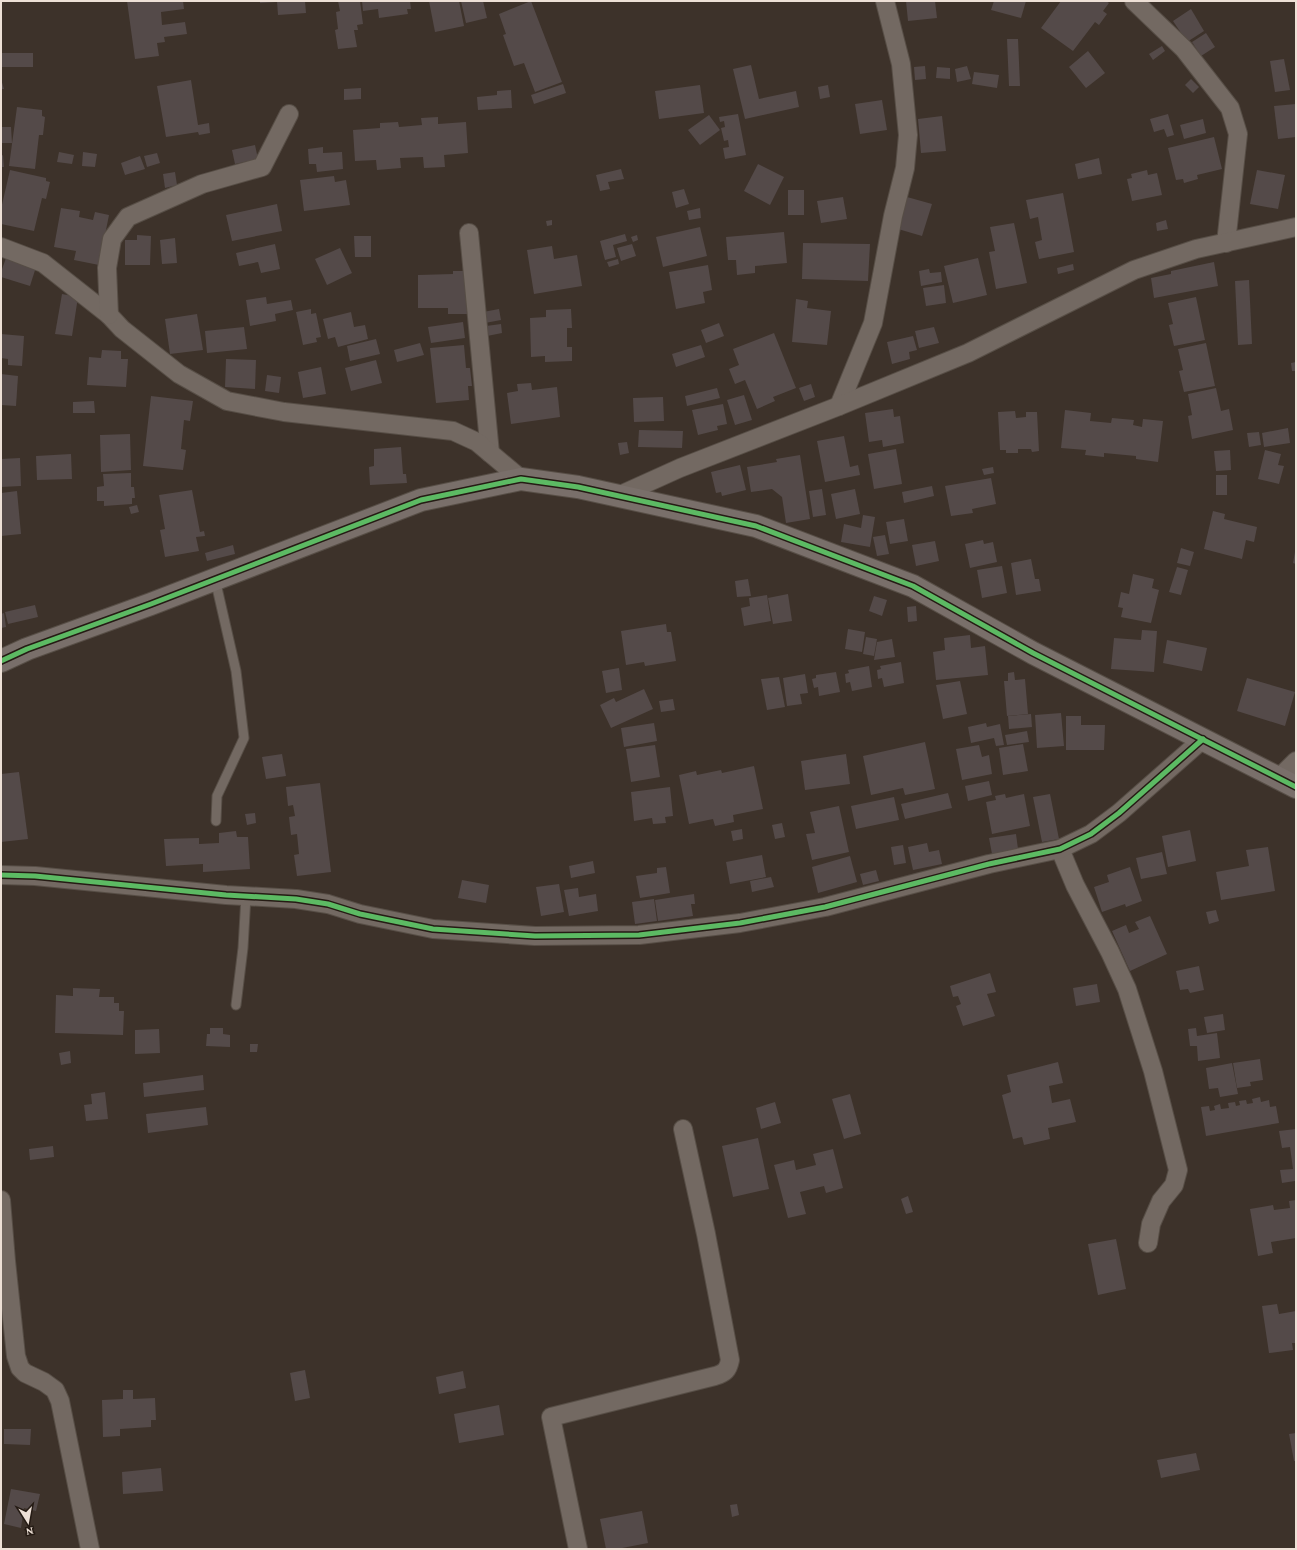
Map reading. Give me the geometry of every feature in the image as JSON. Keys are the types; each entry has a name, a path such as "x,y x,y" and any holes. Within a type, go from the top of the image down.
{"street":[{"path":"839,406 873,322 893,216 905,168 908,135 901,64 885,1"},
{"path":"1134,1 1184,49 1230,108 1238,134 1226,243"},
{"path":"109,315 107,268 112,239 128,217 202,184 262,167 289,114"},
{"path":"618,496 680,468 839,406 968,353 1134,270 1196,249 1296,227"},
{"path":"469,234 490,453"},
{"path":"1,247 43,263 109,315 122,329 179,374 227,401 284,412 454,431 477,442 521,479"},
{"path":"1,661 27,649 421,500 521,479 578,487 756,526 913,586 1033,653 1288,782 1296,761"},
{"path":"1,875 35,876 246,896 296,898 328,904 360,914 433,929 535,936 639,935 740,923 825,907 989,864 1060,849 1091,834 1119,813 1203,739"},
{"path":"1060,849 1075,884 1127,989 1153,1071 1178,1170 1174,1185 1161,1201 1150,1224 1148,1244"},
{"path":"578,1549 551,1417 715,1376 728,1369 730,1360 729,1353 706,1234 683,1129"},
{"path":"1,1200 16,1356 20,1368 25,1373 44,1382 55,1390 60,1401 90,1549"}],"lane":[{"path":"215,579 236,671 244,738 217,796 216,821"},
{"path":"236,1005 243,948 246,896"}],"building":[{"path":"127,1 183,1 184,9 161,12 162,25 185,22 187,34 164,37 165,42 157,43 159,56 135,59"},
{"path":"260,1 276,1 276,2 260,3"},
{"path":"277,1 305,1 306,13 278,15"},
{"path":"338,1 360,1 363,24 357,25 358,30 354,30 357,47 338,49 335,30 338,29 336,12 340,11"},
{"path":"362,1 410,1 411,9 407,9 408,14 379,18 378,9 363,11"},
{"path":"429,1 459,1 464,26 435,32"},
{"path":"461,1 483,1 487,18 466,23"},
{"path":"531,1 562,82 535,92 524,63 514,66 503,35 506,34 499,14"},
{"path":"906,1 935,1 937,18 908,21"},
{"path":"994,1 1026,1 1021,18 991,10"},
{"path":"1061,1 1106,1 1109,3 1103,11 1107,14 1099,25 1095,22 1073,51 1041,28"},
{"path":"1191,9 1204,31 1187,42 1173,21"},
{"path":"1206,33 1215,47 1201,56 1192,42"},
{"path":"1007,39 1018,39 1020,86 1009,86"},
{"path":"1162,46 1165,51 1153,60 1149,54"},
{"path":"1088,51 1105,73 1086,88 1069,67"},
{"path":"2,53 33,53 33,67 2,67"},
{"path":"1284,59 1290,90 1275,92 1270,61"},
{"path":"751,65 759,99 796,91 799,107 745,119 733,69"},
{"path":"925,66 926,79 915,80 914,67"},
{"path":"967,66 971,79 957,82 955,69"},
{"path":"937,67 950,68 950,79 936,78"},
{"path":"974,72 999,75 997,88 972,84"},
{"path":"1,79 4,89 1,89"},
{"path":"1191,79 1199,87 1193,93 1185,85"},
{"path":"191,80 198,125 209,123 210,133 199,135 198,132 166,137 157,86"},
{"path":"563,84 566,93 534,104 531,95"},
{"path":"700,85 704,113 659,119 655,91"},
{"path":"828,85 830,97 820,99 818,87"},
{"path":"361,88 361,99 344,100 344,89"},
{"path":"511,90 512,108 478,110 477,97 497,95 497,91"},
{"path":"882,100 887,130 860,134 855,104"},
{"path":"1296,104 1296,137 1278,139 1274,106"},
{"path":"17,107 42,110 42,116 45,117 43,135 39,135 35,169 9,166"},
{"path":"738,114 746,155 725,159 723,148 729,147 728,140 724,141 721,128 725,127 724,121 720,122 719,117"},
{"path":"1168,114 1174,135 1167,137 1164,129 1154,132 1150,119"},
{"path":"709,115 720,130 700,145 688,130"},
{"path":"942,116 946,151 921,153 918,119"},
{"path":"438,117 438,124 466,122 468,153 444,155 445,167 424,168 423,157 400,158 401,168 377,170 376,160 355,161 353,130 380,128 380,123 398,122 399,127 422,125 421,118"},
{"path":"1203,119 1206,133 1184,139 1180,125"},
{"path":"1,127 11,127 12,143 1,143"},
{"path":"1214,137 1222,169 1197,175 1198,179 1184,183 1183,179 1176,180 1168,148"},
{"path":"255,145 258,159 235,164 232,150"},
{"path":"323,147 323,153 342,152 343,169 317,172 316,164 309,164 308,149"},
{"path":"59,152 74,155 72,164 57,162"},
{"path":"83,152 97,154 95,167 82,166"},
{"path":"157,153 160,163 147,167 144,156"},
{"path":"3,155 4,167 1,167 1,156"},
{"path":"140,156 145,169 125,175 121,163"},
{"path":"1099,158 1102,174 1078,179 1075,164"},
{"path":"758,164 784,177 770,205 744,191"},
{"path":"621,169 624,179 608,182 610,189 600,191 596,175"},
{"path":"10,170 46,178 46,181 50,182 46,199 42,198 34,231 1,224 1,209"},
{"path":"1147,170 1148,175 1157,173 1162,195 1132,201 1127,179 1132,178 1131,174"},
{"path":"1257,170 1285,175 1278,209 1250,204"},
{"path":"175,172 177,185 165,188 163,174"},
{"path":"334,176 335,182 346,180 350,205 304,211 300,180"},
{"path":"684,189 689,204 676,208 672,192"},
{"path":"788,190 804,190 804,215 788,215"},
{"path":"1063,193 1074,252 1039,259 1035,242 1042,240 1038,217 1030,219 1026,200"},
{"path":"843,197 847,219 821,223 817,201"},
{"path":"907,197 932,204 922,236 898,229"},
{"path":"277,204 282,231 232,241 226,215"},
{"path":"61,208 80,211 79,217 93,220 95,212 109,215 99,265 74,260 76,251 54,247"},
{"path":"700,208 701,218 689,220 687,211"},
{"path":"552,220 552,225 547,226 546,221"},
{"path":"1166,220 1168,229 1157,231 1156,223"},
{"path":"1014,223 1027,283 996,289 989,252 995,251 990,227"},
{"path":"700,227 707,256 663,267 656,237"},
{"path":"784,232 787,263 755,266 755,273 737,275 736,260 728,260 726,237"},
{"path":"625,234 627,241 613,245 616,257 605,260 600,241"},
{"path":"137,235 151,236 150,265 125,265 125,240 137,240"},
{"path":"637,235 638,240 633,242 631,237"},
{"path":"354,236 371,236 371,257 355,257"},
{"path":"175,238 177,263 162,264 160,240"},
{"path":"803,243 870,244 868,281 802,279"},
{"path":"275,244 280,269 261,273 258,262 239,266 236,253"},
{"path":"632,244 636,256 621,261 617,248"},
{"path":"552,246 554,259 577,255 582,286 534,294 527,250"},
{"path":"340,248 352,273 327,285 315,259"},
{"path":"6,258 36,267 30,286 1,277 1,272"},
{"path":"978,258 987,295 953,303 944,266"},
{"path":"618,259 619,264 609,267 607,262"},
{"path":"1214,262 1218,286 1154,298 1151,278 1171,274 1171,271"},
{"path":"1073,264 1074,270 1058,274 1057,268"},
{"path":"708,265 712,290 703,292 705,303 676,309 669,272"},
{"path":"929,269 930,273 941,272 942,282 921,286 919,271"},
{"path":"453,271 466,271 467,314 448,314 448,308 418,308 418,275 453,274"},
{"path":"1249,280 1252,344 1238,345 1235,281"},
{"path":"944,285 946,303 926,306 923,288"},
{"path":"62,294 78,297 72,336 55,334"},
{"path":"266,297 267,304 291,300 293,310 275,314 276,321 250,326 246,300"},
{"path":"1196,297 1205,340 1174,346 1169,325 1173,324 1168,303"},
{"path":"796,299 808,301 807,308 831,311 827,345 792,342"},
{"path":"311,309 311,314 316,313 321,337 316,338 317,342 303,345 296,312"},
{"path":"499,309 501,320 485,323 483,312"},
{"path":"571,309 572,328 567,328 567,347 572,347 572,361 545,362 545,356 531,357 530,318 546,317 546,310"},
{"path":"351,312 354,327 365,325 368,339 338,347 335,337 328,339 323,319"},
{"path":"197,314 203,350 170,354 165,319"},
{"path":"463,322 465,338 431,343 428,327"},
{"path":"719,323 724,336 706,343 701,330"},
{"path":"501,324 502,333 487,336 486,326"},
{"path":"244,327 247,349 207,353 205,331"},
{"path":"934,327 939,343 919,348 915,331"},
{"path":"774,333 796,388 773,397 775,401 757,409 745,380 735,384 729,369 739,365 733,349"},
{"path":"1,334 24,336 22,366 8,365 8,359 1,358"},
{"path":"913,336 917,350 909,352 910,359 892,364 887,342"},
{"path":"376,339 380,354 350,361 347,346"},
{"path":"420,343 424,355 397,362 394,350"},
{"path":"1206,343 1215,386 1184,392 1179,371 1183,370 1178,349"},
{"path":"464,345 466,368 470,368 472,386 468,386 469,400 436,403 430,348"},
{"path":"701,345 705,357 676,367 672,354"},
{"path":"102,350 121,351 121,359 128,359 126,387 87,385 89,357 101,358"},
{"path":"226,359 256,360 255,389 225,387"},
{"path":"376,360 382,383 351,391 345,368"},
{"path":"1296,362 1296,371 1292,371 1291,363"},
{"path":"321,367 326,394 303,398 298,372"},
{"path":"1,374 18,376 16,406 1,405"},
{"path":"267,375 281,377 279,393 265,391"},
{"path":"531,383 532,390 557,387 560,417 511,424 507,393 518,391 517,384"},
{"path":"811,384 815,397 804,401 799,388"},
{"path":"717,388 720,398 687,406 685,396"},
{"path":"1216,388 1221,411 1229,409 1233,430 1192,439 1188,416 1192,415 1188,394"},
{"path":"744,395 752,420 735,425 727,400"},
{"path":"151,396 193,401 190,421 184,420 181,449 186,450 183,470 143,466"},
{"path":"663,397 664,421 634,422 633,398"},
{"path":"94,401 95,413 73,413 73,402"},
{"path":"723,404 727,424 717,426 718,430 698,435 692,410"},
{"path":"893,409 894,417 900,416 904,443 883,447 882,440 869,442 865,413"},
{"path":"1065,410 1091,413 1090,421 1111,423 1112,418 1134,420 1133,425 1142,427 1143,419 1163,421 1158,462 1136,459 1136,456 1104,453 1104,457 1085,455 1086,450 1061,448"},
{"path":"1015,411 1016,418 1026,417 1026,412 1037,412 1039,451 1032,452 1031,449 1018,449 1018,453 1006,453 1006,450 1000,450 998,412"},
{"path":"1288,428 1290,443 1264,447 1262,433"},
{"path":"639,430 683,431 682,448 638,447"},
{"path":"1259,432 1261,445 1249,447 1247,433"},
{"path":"130,434 131,470 101,472 100,435"},
{"path":"844,436 850,467 858,465 860,475 825,482 817,441"},
{"path":"627,442 629,453 620,455 618,443"},
{"path":"401,447 403,474 406,474 407,483 370,485 369,467 374,466 374,449"},
{"path":"896,449 902,484 874,489 868,454"},
{"path":"1230,450 1231,470 1216,471 1214,451"},
{"path":"1265,450 1281,454 1278,465 1284,466 1279,484 1258,479"},
{"path":"71,454 72,479 37,480 36,456"},
{"path":"800,455 810,519 786,523 782,497 772,489 751,492 747,467 777,462 776,459"},
{"path":"20,458 21,486 1,487 1,459"},
{"path":"740,465 746,490 722,496 721,492 716,493 711,472"},
{"path":"993,467 994,473 984,475 982,469"},
{"path":"131,473 131,487 134,487 135,498 132,498 132,504 104,506 104,501 97,501 97,487 104,486 103,474"},
{"path":"1216,475 1227,475 1227,495 1216,495"},
{"path":"991,478 996,504 972,509 973,513 951,516 945,486"},
{"path":"932,486 934,496 904,503 902,492"},
{"path":"822,489 826,515 813,517 809,491"},
{"path":"855,489 860,514 836,519 831,494"},
{"path":"192,490 200,532 204,531 205,536 196,537 199,551 165,557 160,530 165,529 159,495"},
{"path":"17,491 21,534 1,536 1,493"},
{"path":"137,505 139,512 131,514 129,507"},
{"path":"1213,511 1225,514 1224,519 1257,527 1254,542 1246,540 1242,559 1204,549"},
{"path":"863,515 875,517 870,547 841,542 844,524 861,528"},
{"path":"904,519 908,541 890,544 886,522"},
{"path":"885,535 889,554 877,556 873,537"},
{"path":"983,540 984,544 993,542 997,562 970,568 965,544"},
{"path":"935,541 939,561 916,566 912,545"},
{"path":"233,545 235,554 207,561 205,553"},
{"path":"1181,548 1194,552 1190,566 1177,563"},
{"path":"1296,552 1296,564 1293,563"},
{"path":"1031,559 1035,579 1039,579 1041,591 1016,595 1011,563"},
{"path":"1002,566 1007,593 982,598 977,570"},
{"path":"1177,567 1188,570 1181,595 1169,592"},
{"path":"1133,574 1154,579 1152,588 1159,590 1151,623 1121,617 1123,608 1118,607 1121,592 1129,594"},
{"path":"748,579 751,596 737,597 735,581"},
{"path":"788,594 792,621 773,624 768,598"},
{"path":"767,595 771,621 744,626 741,608 750,606 749,598"},
{"path":"874,596 887,600 882,616 869,611"},
{"path":"35,605 38,617 8,624 5,612"},
{"path":"916,606 917,621 908,622 907,607"},
{"path":"4,613 6,627 1,628 1,614"},
{"path":"666,624 667,632 671,632 676,661 645,666 644,662 626,665 621,631"},
{"path":"848,629 865,632 862,652 845,649"},
{"path":"1142,630 1157,631 1154,672 1111,669 1114,638 1141,640"},
{"path":"970,635 971,648 985,646 988,675 936,680 933,652 945,650 944,638"},
{"path":"866,637 877,639 874,656 863,654"},
{"path":"892,639 895,657 874,660 877,642"},
{"path":"1167,640 1207,648 1202,671 1163,663"},
{"path":"901,662 904,683 884,687 882,678 878,679 877,670 881,669 880,666"},
{"path":"869,666 872,687 852,691 850,682 846,683 845,674 849,673 848,670"},
{"path":"619,668 622,690 606,693 602,671"},
{"path":"836,672 840,692 819,696 818,687 814,688 812,679 816,678 816,675"},
{"path":"1014,672 1015,680 1025,679 1028,714 1007,716 1004,681 1008,681 1008,673"},
{"path":"805,674 808,693 800,694 802,704 787,706 783,678"},
{"path":"779,677 785,707 767,710 761,679"},
{"path":"1247,678 1295,692 1285,726 1237,711"},
{"path":"960,681 967,714 943,719 936,685"},
{"path":"644,689 653,709 611,728 600,705 614,698 616,702"},
{"path":"673,699 675,710 661,712 659,701"},
{"path":"1061,713 1064,746 1037,748 1035,715"},
{"path":"1031,714 1032,727 1009,729 1008,716"},
{"path":"1066,716 1081,716 1081,725 1105,725 1104,750 1066,750"},
{"path":"654,723 657,741 624,747 621,728"},
{"path":"986,723 987,727 1000,724 1004,745 996,746 994,738 971,743 968,727"},
{"path":"1027,731 1029,742 1007,745 1005,735"},
{"path":"925,742 935,789 905,795 903,788 871,795 863,756"},
{"path":"1023,744 1028,771 1003,775 999,748"},
{"path":"655,745 660,777 631,782 626,749"},
{"path":"979,745 982,757 989,755 992,774 962,780 956,749"},
{"path":"282,754 286,776 266,779 262,757"},
{"path":"846,754 850,784 805,790 801,761"},
{"path":"754,766 763,809 733,815 734,822 715,826 713,819 689,824 679,775 696,771 697,775 721,770 722,773"},
{"path":"19,772 28,839 1,842 1,774"},
{"path":"989,781 992,795 968,801 965,786"},
{"path":"320,783 331,872 297,876 294,855 299,854 297,834 291,835 289,817 295,816 293,805 288,806 286,787"},
{"path":"670,787 673,816 665,817 666,823 653,824 652,818 634,821 631,792"},
{"path":"948,793 952,808 905,819 901,804"},
{"path":"1005,794 1006,798 1024,794 1030,826 992,834 986,802 996,800 995,796"},
{"path":"1050,794 1059,839 1042,842 1033,797"},
{"path":"894,797 899,820 856,829 851,806"},
{"path":"839,806 849,852 812,860 806,834 815,833 810,812"},
{"path":"255,813 256,823 247,825 245,814"},
{"path":"782,823 785,837 775,839 772,825"},
{"path":"742,829 743,839 733,841 731,831"},
{"path":"1190,830 1196,861 1168,867 1162,836"},
{"path":"236,831 237,837 248,837 250,869 203,872 203,864 166,866 164,839 199,838 199,844 219,843 219,833"},
{"path":"1016,834 1018,849 992,854 989,838"},
{"path":"927,843 929,852 939,850 942,864 913,870 908,847"},
{"path":"903,845 906,863 894,865 891,847"},
{"path":"1268,847 1275,891 1221,900 1216,872 1249,866 1246,850"},
{"path":"1162,852 1167,874 1141,879 1136,858"},
{"path":"762,855 766,877 730,884 726,862"},
{"path":"850,856 857,882 818,893 812,867"},
{"path":"593,861 595,873 571,878 569,866"},
{"path":"666,867 670,893 640,898 636,876 657,873 657,868"},
{"path":"1130,867 1142,901 1126,907 1125,904 1102,912 1094,887 1109,882 1107,875"},
{"path":"876,870 879,881 863,885 860,874"},
{"path":"771,877 774,887 752,892 750,881"},
{"path":"462,880 489,885 486,903 458,898"},
{"path":"559,884 564,912 541,916 536,887"},
{"path":"578,888 579,897 596,894 598,911 569,916 564,890"},
{"path":"694,894 695,904 691,904 693,916 658,921 655,900"},
{"path":"654,899 657,921 635,924 632,902"},
{"path":"1216,910 1219,921 1209,924 1206,912"},
{"path":"1150,916 1167,954 1130,971 1112,931 1126,925 1129,933 1139,929 1135,922"},
{"path":"1199,966 1204,990 1190,993 1188,989 1180,990 1176,971"},
{"path":"990,973 996,992 987,994 995,1016 963,1026 956,1006 961,1004 958,996 953,997 950,986"},
{"path":"1097,984 1100,1002 1076,1006 1073,988"},
{"path":"73,988 100,989 99,997 114,997 114,1003 119,1003 119,1011 124,1011 123,1035 55,1033 56,995 73,996"},
{"path":"1223,1014 1225,1030 1207,1033 1204,1017"},
{"path":"210,1028 223,1028 223,1034 230,1035 230,1047 206,1046 207,1034 210,1034"},
{"path":"1196,1028 1197,1036 1217,1033 1220,1058 1198,1061 1197,1046 1190,1046 1188,1029"},
{"path":"159,1029 160,1053 135,1054 135,1030"},
{"path":"250,1044 258,1044 257,1052 250,1052"},
{"path":"70,1051 71,1063 61,1065 59,1053"},
{"path":"1260,1059 1263,1080 1250,1082 1251,1086 1237,1088 1233,1063"},
{"path":"1058,1062 1063,1083 1049,1086 1052,1103 1070,1099 1076,1122 1048,1128 1050,1139 1024,1145 1022,1137 1013,1139 1002,1095 1011,1092 1007,1075"},
{"path":"1232,1063 1238,1094 1220,1097 1218,1088 1209,1089 1206,1068"},
{"path":"203,1075 204,1090 144,1097 143,1083"},
{"path":"105,1092 108,1119 86,1121 84,1105 92,1104 91,1094"},
{"path":"850,1094 861,1134 844,1139 832,1099"},
{"path":"1260,1097 1261,1102 1269,1100 1270,1107 1276,1106 1279,1123 1206,1136 1201,1107 1209,1106 1210,1111 1215,1110 1214,1106 1220,1104 1221,1109 1229,1108 1228,1103 1235,1102 1236,1106 1240,1105 1239,1101 1246,1100 1247,1104 1253,1103 1252,1099"},
{"path":"775,1102 781,1123 761,1129 756,1108"},
{"path":"206,1107 208,1125 148,1133 146,1114"},
{"path":"1296,1129 1296,1184 1295,1181 1282,1183 1280,1170 1293,1169 1290,1147 1282,1148 1279,1131"},
{"path":"758,1138 769,1189 733,1197 722,1146"},
{"path":"53,1146 54,1157 30,1160 29,1149"},
{"path":"833,1149 843,1188 826,1193 824,1186 800,1192 806,1214 788,1218 774,1165 794,1160 796,1170 816,1165 813,1154"},
{"path":"908,1196 913,1212 906,1214 901,1199"},
{"path":"1296,1200 1296,1238 1271,1242 1273,1253 1258,1256 1250,1209 1273,1205 1274,1210 1290,1208 1289,1201"},
{"path":"1116,1239 1126,1289 1098,1295 1088,1244"},
{"path":"1277,1304 1279,1314 1296,1311 1296,1343 1292,1343 1293,1350 1269,1353 1262,1306"},
{"path":"305,1370 310,1398 295,1401 290,1373"},
{"path":"463,1371 466,1388 439,1394 436,1377"},
{"path":"123,1390 133,1390 133,1399 155,1398 156,1420 151,1420 151,1427 120,1429 120,1436 103,1437 102,1400 123,1399"},
{"path":"499,1405 504,1435 459,1443 454,1414"},
{"path":"4,1429 31,1429 30,1445 4,1444"},
{"path":"1296,1433 1296,1461 1294,1461 1289,1434"},
{"path":"1196,1453 1200,1470 1161,1478 1157,1460"},
{"path":"161,1468 163,1491 123,1494 122,1472"},
{"path":"11,1489 40,1494 36,1511 24,1508 21,1528 4,1524"},
{"path":"737,1504 739,1515 732,1517 730,1505"},
{"path":"642,1511 648,1543 617,1549 606,1549 600,1519"}],"cycle path":[{"path":"1,661 27,649 151,604 421,500 521,479 578,487 756,526 913,586 1033,653 1296,787"},
{"path":"1,875 35,876 226,895 296,899 328,904 360,914 433,929 535,936 639,935 740,923 825,907 989,864 1060,849 1091,834 1119,813 1203,739"}]}
